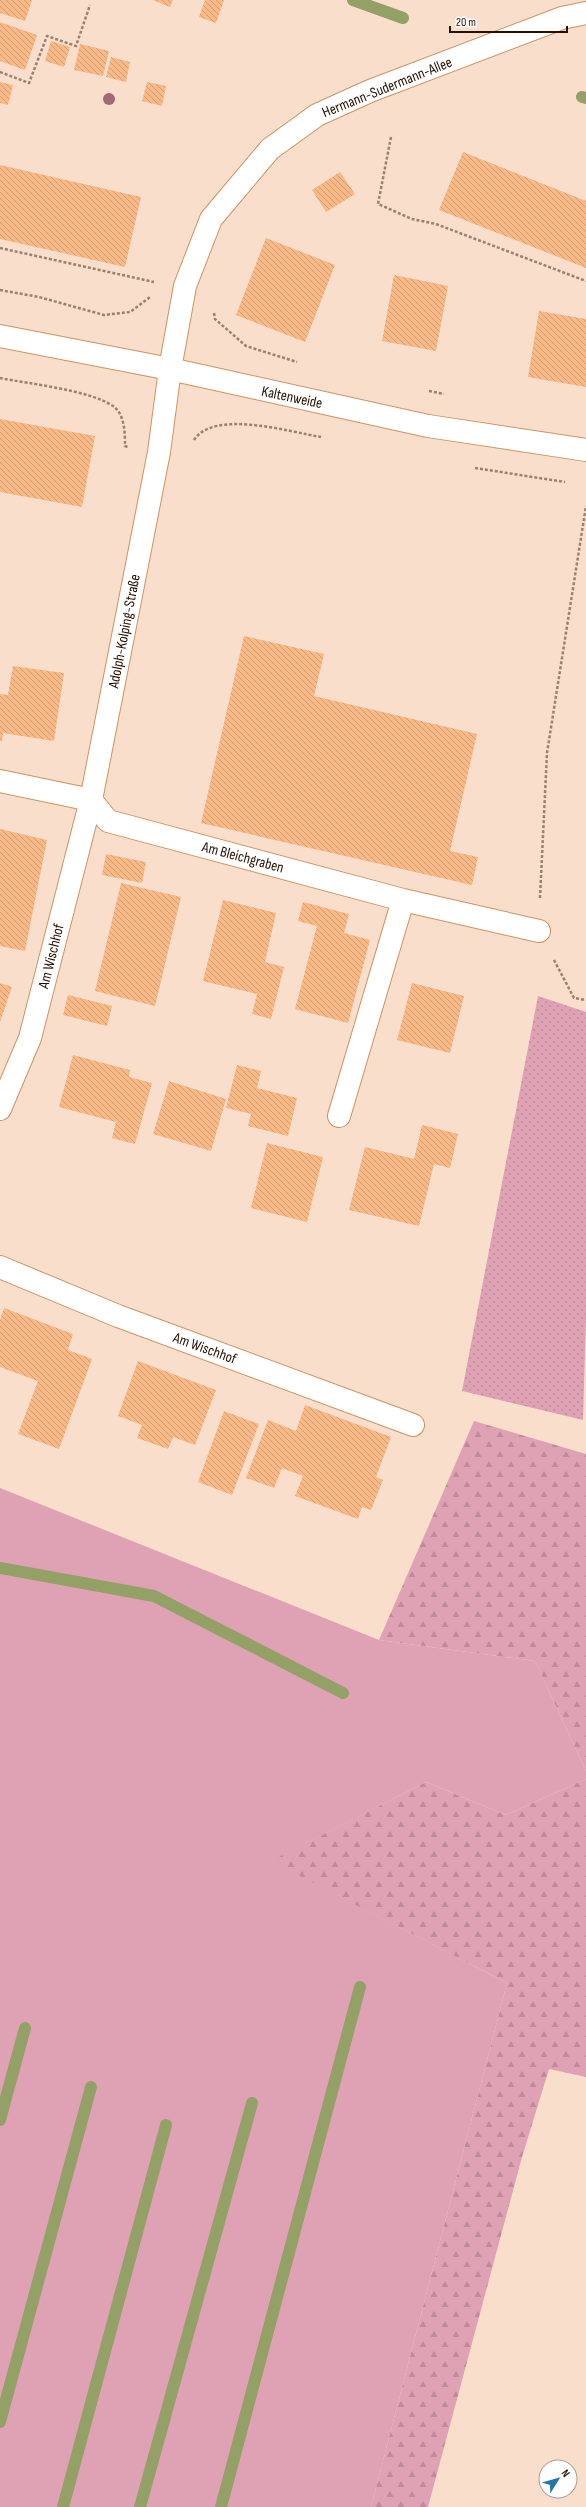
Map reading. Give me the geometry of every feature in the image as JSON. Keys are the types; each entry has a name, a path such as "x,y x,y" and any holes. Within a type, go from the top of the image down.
{"street":[{"name":"Hermann-Sudermann-Allee","path":"170,369 186,286 211,219 270,149 317,115 370,91 562,18 586,13"},
{"name":"Kaltenweide","path":"0,336 170,369 428,426 586,450"},
{"name":"Adolph-Kolping-Straße","path":"91,800 159,452 170,369"},
{"path":"0,781 91,800"},
{"name":"Am Bleichgraben","path":"91,800 108,821 403,900 539,931"},
{"name":"Am Wischhof","path":"0,1109 30,1038 91,800"},
{"path":"339,1116 403,900"},
{"name":"Am Wischhof","path":"0,1267 118,1316 413,1425"}],"path":[{"path":"0,72 29,83 47,36 76,46 90,5"},
{"path":"391,138 378,204 412,219 436,224 586,281"},
{"path":"0,248 158,282"},
{"path":"0,290 39,298 104,315"},
{"path":"246,346 305,364"},
{"path":"0,378 90,396"},
{"path":"424,390 446,394"},
{"path":"586,506 547,753 539,931 574,998 586,1000"}],"green space":[{"path":"538,996 586,1012 586,1318 583,1420 462,1391"},
{"path":"474,1421 586,1454 586,1771 535,1661 379,1640"},
{"path":"0,1488 379,1640 535,1661 586,1771 586,1779 506,1815 426,1782 272,1861 507,1983 371,2507 0,2507"},
{"path":"586,1779 586,2077 549,2069 522,2157 428,2507 371,2507 507,1983 271,1861 426,1782 506,1815"}],"building":[{"path":"0,0 32,0 25,21 0,13"},
{"path":"153,0 173,0 170,7"},
{"path":"205,0 224,0 216,23 199,17"},
{"path":"0,22 37,35 25,70 0,61"},
{"path":"51,41 70,47 64,67 45,61"},
{"path":"80,44 109,51 103,76 74,70"},
{"path":"111,57 130,62 126,82 106,77"},
{"path":"0,82 13,85 8,105 0,103"},
{"path":"147,82 166,86 162,106 142,101"},
{"path":"463,152 586,201 586,268 439,210"},
{"path":"0,165 141,197 125,267 0,239"},
{"path":"340,172 355,194 326,212 312,190"},
{"path":"266,238 335,265 305,342 236,315"},
{"path":"394,275 448,286 436,351 382,341"},
{"path":"539,311 586,319 586,387 528,377"},
{"path":"0,419 95,436 82,507 0,492"},
{"path":"244,636 324,654 314,696 477,734 450,851 478,857 472,885 201,823"},
{"path":"13,666 64,673 54,741 3,733 2,741 0,741 0,694 8,695"},
{"path":"0,829 47,840 25,951 0,946"},
{"path":"106,854 146,862 142,883 102,875"},
{"path":"121,883 181,897 155,1006 95,991"},
{"path":"223,900 276,913 265,962 284,967 271,1019 252,1014 257,994 203,981"},
{"path":"303,902 349,914 344,933 370,940 348,1023 295,1009 317,926 298,921"},
{"path":"0,983 12,987 0,1022"},
{"path":"412,983 464,996 450,1053 397,1040"},
{"path":"68,995 112,1006 107,1026 63,1015"},
{"path":"73,1055 130,1070 129,1077 152,1083 135,1144 112,1138 116,1122 59,1107"},
{"path":"237,1065 261,1071 257,1088 297,1098 288,1136 248,1126 251,1114 226,1108"},
{"path":"169,1081 226,1099 211,1151 153,1134"},
{"path":"422,1125 458,1134 450,1168 434,1164 419,1226 349,1210 365,1147 414,1159"},
{"path":"267,1143 323,1157 307,1222 251,1208"},
{"path":"4,1308 73,1334 68,1350 92,1359 59,1449 18,1434 38,1381 0,1367 0,1320"},
{"path":"138,1361 216,1390 195,1445 173,1437 168,1449 137,1438 142,1425 118,1416"},
{"path":"305,1405 391,1437 376,1477 383,1480 371,1510 362,1507 358,1519 295,1496 303,1476 282,1468 274,1488 246,1478 268,1420 296,1431"},
{"path":"224,1411 259,1424 232,1495 198,1482"}],"waterway":[{"path":"353,0 403,18"},
{"path":"582,97 586,98"},
{"path":"0,1568 154,1596 343,1693"},
{"path":"221,2507 360,1987"},
{"path":"0,2120 25,2028"},
{"path":"0,2422 91,2087"},
{"path":"140,2507 252,2103"},
{"path":"63,2507 166,2125"}]}
